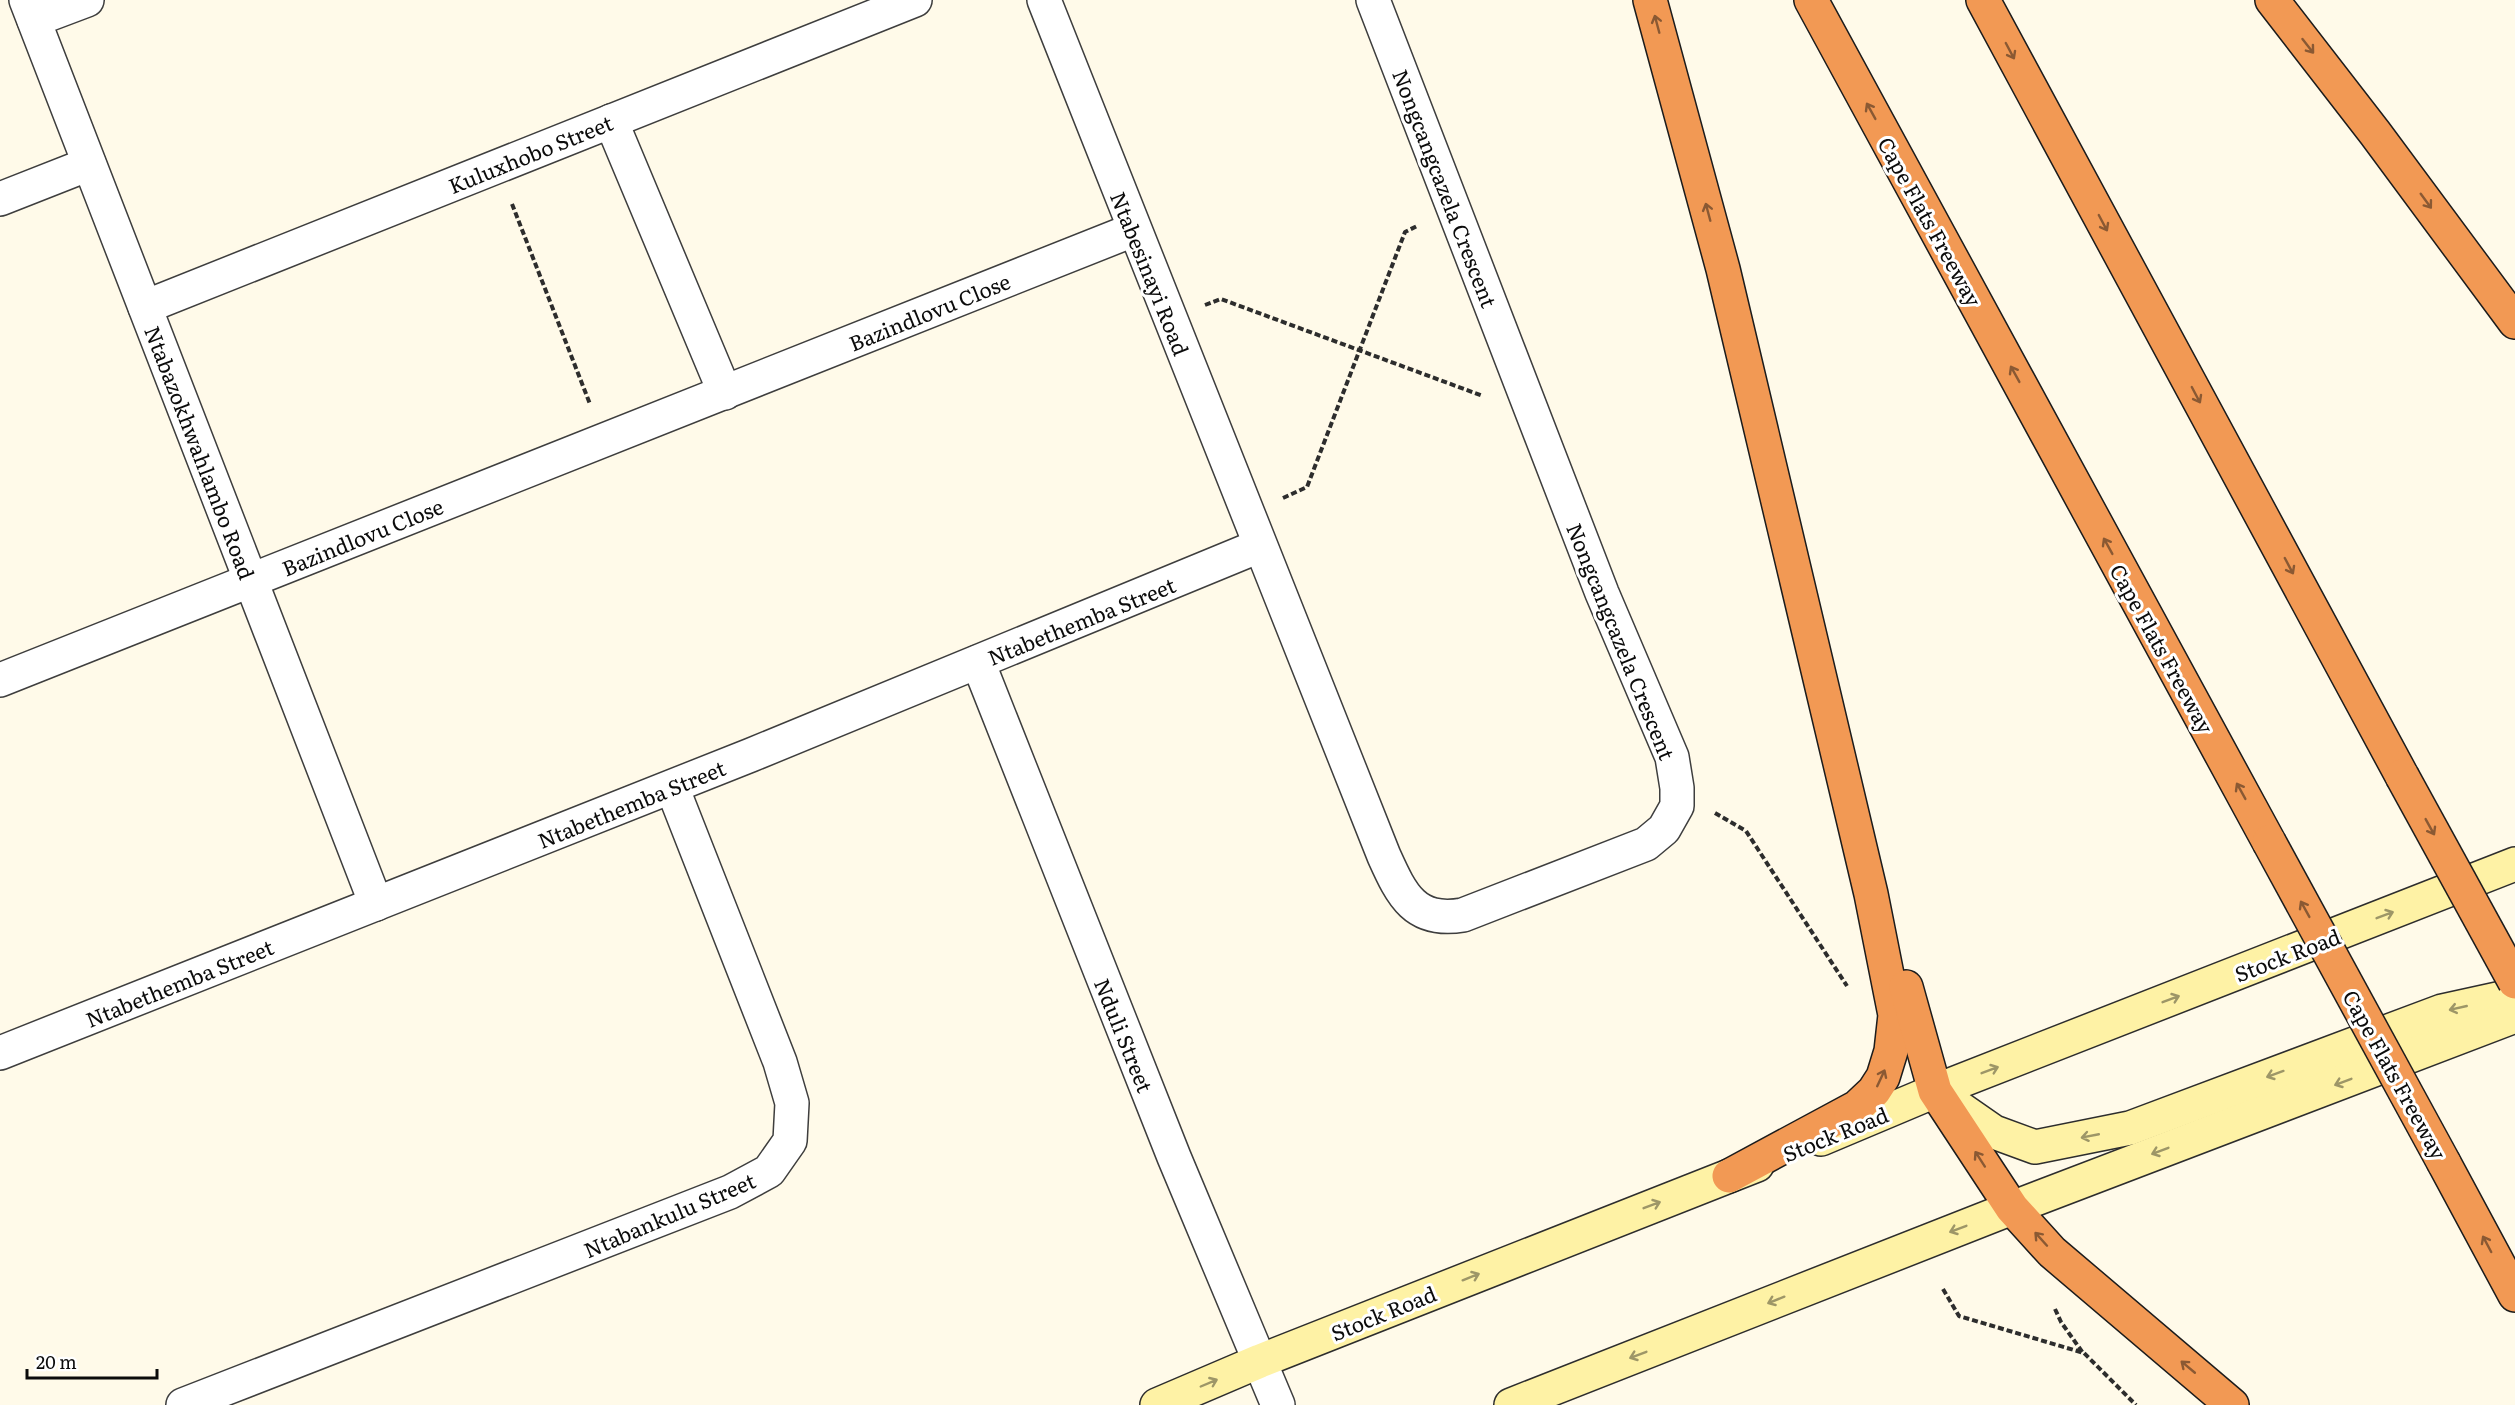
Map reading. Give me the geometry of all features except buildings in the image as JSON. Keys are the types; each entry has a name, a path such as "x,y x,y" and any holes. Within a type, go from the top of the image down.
{"highway":[{"path":"1650,0 1723,269 1870,894 1895,1015 1891,1051 1883,1077 1875,1091 1857,1107 1729,1176"},
{"name":"Cape Flats Freeway","path":"1811,0 2515,1295"},
{"path":"1983,0 2515,982"},
{"path":"2272,0 2375,133 2515,322"},
{"path":"1723,269 1739,317 1919,1041 1935,1091 2012,1208 2052,1252 2232,1405"}],"main road":[{"name":"Stock Road","path":"1157,1405 1260,1361 1729,1176 1935,1091 2515,864"},
{"path":"1935,1091 1994,1132 2035,1147 2130,1128 2442,1011 2515,995"},
{"path":"1511,1405 2012,1208 2515,1016"}],"street":[{"path":"30,10 87,0"},
{"name":"Kuluxhobo Street","path":"145,307 915,0"},
{"name":"Ntabesinayi Road","path":"1044,0 1259,546"},
{"name":"Nongcangcazela Crescent","path":"1373,0 1602,593 1672,758 1677,788 1677,806"},
{"name":"Ntabazokhwahlambo Road","path":"30,10 376,904"},
{"path":"611,121 725,393"},
{"path":"0,199 89,164"},
{"name":"Bazindlovu Close","path":"0,680 1133,230"},
{"path":"1259,546 1397,885 1411,903 1427,916 1444,918 1463,915 1646,844 1665,830 1677,806"},
{"name":"Ntabethemba Street","path":"0,1053 672,787 1259,546"},
{"name":"Nduli Street","path":"978,662 1174,1157 1278,1405"},
{"name":"Ntabankulu Street","path":"183,1405 730,1192 769,1171 790,1141 792,1103 780,1062 672,787"}],"path":[{"path":"497,167 604,441"},
{"path":"1246,513 1307,487 1405,232 1454,210"},
{"path":"1168,318 1221,299 1492,399 1523,390"},
{"path":"1677,806 1705,807 1746,831 1848,987"},
{"path":"1943,1289 1959,1316 2084,1353"},
{"path":"2051,1301 2061,1322 2084,1353 2136,1405"}]}
